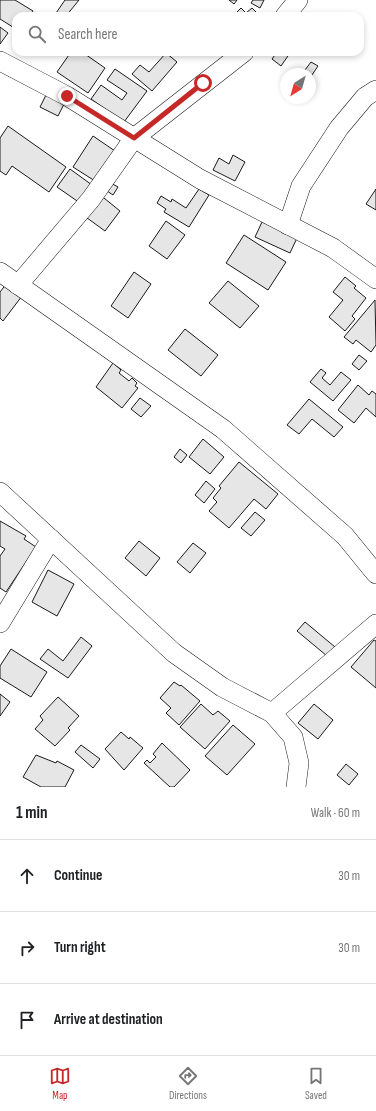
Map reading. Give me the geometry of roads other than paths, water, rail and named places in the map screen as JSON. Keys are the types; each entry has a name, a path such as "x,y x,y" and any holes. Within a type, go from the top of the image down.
{"street":[{"path":"288,12 298,0"},
{"path":"18,285 90,199 134,138 239,56"},
{"path":"0,61 67,96 200,179 333,248 376,279"},
{"path":"288,224 302,186 339,128 365,97 376,90"},
{"path":"0,272 223,429 345,536 376,574"},
{"path":"1,494 174,652 222,687 272,713 293,737 299,763 296,787"},
{"path":"0,623 51,539"},
{"path":"272,713 376,624"}]}
